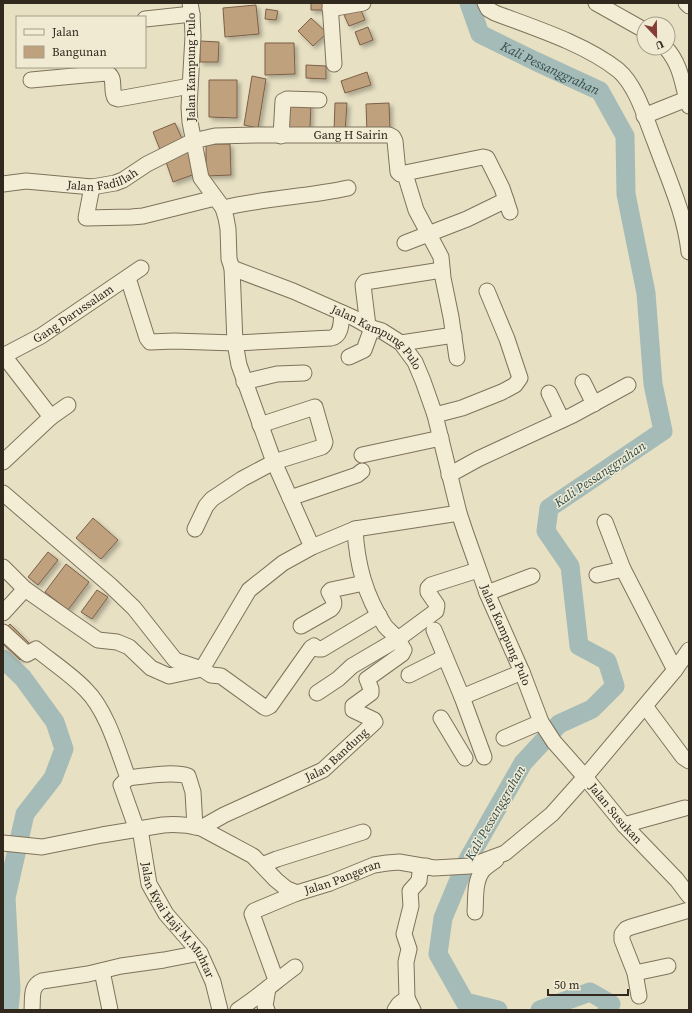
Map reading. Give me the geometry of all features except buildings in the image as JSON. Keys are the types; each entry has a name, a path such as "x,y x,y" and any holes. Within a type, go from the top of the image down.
{"street":[{"path":"334,64 330,6 363,3"},
{"path":"485,3 488,9 495,13 564,40 593,55 624,76 630,84 644,116 677,199 684,223 689,252"},
{"path":"596,3 636,26"},
{"path":"686,3 689,6"},
{"path":"146,19 191,8"},
{"name":"Jalan Kampung Pulo","path":"191,8 189,107 193,141 201,178 219,203 228,229 229,259 232,268 292,290 370,327 382,331 402,343 415,362 435,415 459,513 478,570 522,672 542,725"},
{"path":"644,116 688,101 682,76 671,56"},
{"path":"31,80 106,73 110,74 112,77 113,95 118,99 190,86"},
{"path":"281,136 283,101 319,100"},
{"name":"Gang H Sairin","path":"193,141 215,136 389,135 393,137 395,141 398,172 400,174 405,174"},
{"name":"Jalan Fadillah","path":"3,184 26,181 92,187 115,184 147,164 193,141"},
{"path":"405,243 429,233 467,219 508,206 487,158 483,157 405,174 414,199 416,210 429,233 441,257 457,358"},
{"path":"92,187 86,218 143,216 219,203 247,202 331,192 348,188"},
{"name":"Gang Darussalam","path":"4,356 41,336 141,268"},
{"path":"232,268 235,343 244,382 274,462 312,547"},
{"path":"349,357 364,350 370,327 363,285 365,282 442,270"},
{"path":"128,278 147,338 150,342 174,341 235,343 336,337 338,334 342,313"},
{"path":"435,415 462,408 502,392 515,385 520,378 507,339 487,291"},
{"path":"402,343 454,335"},
{"path":"4,356 51,417"},
{"path":"244,382 277,374 304,373"},
{"path":"583,382 594,404"},
{"path":"449,475 478,459 594,404 628,385"},
{"path":"549,393 562,420"},
{"path":"3,462 51,417 68,405"},
{"path":"195,529 206,506 212,500 242,479 274,462 322,447 325,442 315,406 260,425"},
{"path":"362,455 441,438"},
{"path":"290,498 357,475 362,471"},
{"path":"3,493 104,580 134,608 175,660 202,669 211,675 221,676 266,708 270,706 311,648 314,646 318,649 322,649 379,615"},
{"path":"3,567 22,586 98,640 117,642 129,647 150,668 169,676 202,669 249,590 283,563 312,547 355,529 459,513"},
{"path":"605,522 623,569 675,670"},
{"path":"355,529 356,550 364,583 370,598 386,627 398,639"},
{"path":"597,575 623,569"},
{"path":"317,693 338,679 352,666 398,639 436,611 437,605 428,592 428,588 478,570"},
{"path":"487,593 532,576"},
{"path":"3,578 22,586"},
{"path":"302,626 334,606 335,603 330,592 331,590 364,583"},
{"path":"3,613 22,586"},
{"path":"434,630 462,697 482,753 459,761 441,718"},
{"path":"3,632 27,654 36,649 87,690 106,720 128,778 165,775 188,776 193,792 198,827"},
{"name":"Jalan Bandung","path":"198,827 323,770 374,724 374,720 353,710 352,706 371,692 366,679 404,652 398,639"},
{"name":"Jalan Pangeran","path":"3,842 42,847 138,829 173,825 198,827 253,856 276,880 287,889 297,893 330,883 374,865 387,862 399,862 430,867 470,866 505,853 552,814 645,706 675,670 689,650"},
{"path":"409,675 445,657"},
{"path":"462,697 522,672"},
{"path":"645,706 683,757 689,761"},
{"path":"504,738 542,725"},
{"name":"Jalan Susukan","path":"542,725 554,742 624,825 678,880 689,896"},
{"name":"Jalan Kyai Haji M.Muhtar","path":"128,778 121,785 138,829 149,884 166,914 200,953 212,982 217,1009"},
{"path":"624,825 685,808"},
{"path":"262,865 362,832"},
{"path":"475,912 476,890 479,878 483,871 505,853"},
{"path":"395,1010 399,1004 410,1004 406,962 409,950 404,934 411,906 410,891 419,881 420,872 430,867"},
{"path":"266,1010 265,1006 272,984 252,914 254,911 297,893"},
{"path":"639,996 635,973 622,940 622,934 626,929 689,910"},
{"path":"32,1010 34,986 42,981 200,953"},
{"path":"635,973 668,966"},
{"path":"238,1010 259,996 295,967"},
{"path":"102,971 110,1010"}],"waterway":[{"name":"Kali Pessanggrahan","path":"469,3 480,34 600,91 625,136 626,194 646,293 653,384 663,431 549,508 546,531 570,566 579,646 607,661 615,686 592,709 559,724 523,763 466,863 443,918 438,954 465,1002 498,1010"},
{"path":"3,659 23,678 55,722 64,749 53,778 25,814 6,898 11,989 9,1010"},
{"name":"Kali Pessanggrahan","path":"540,1010 590,992 611,1004 607,1010"}]}
